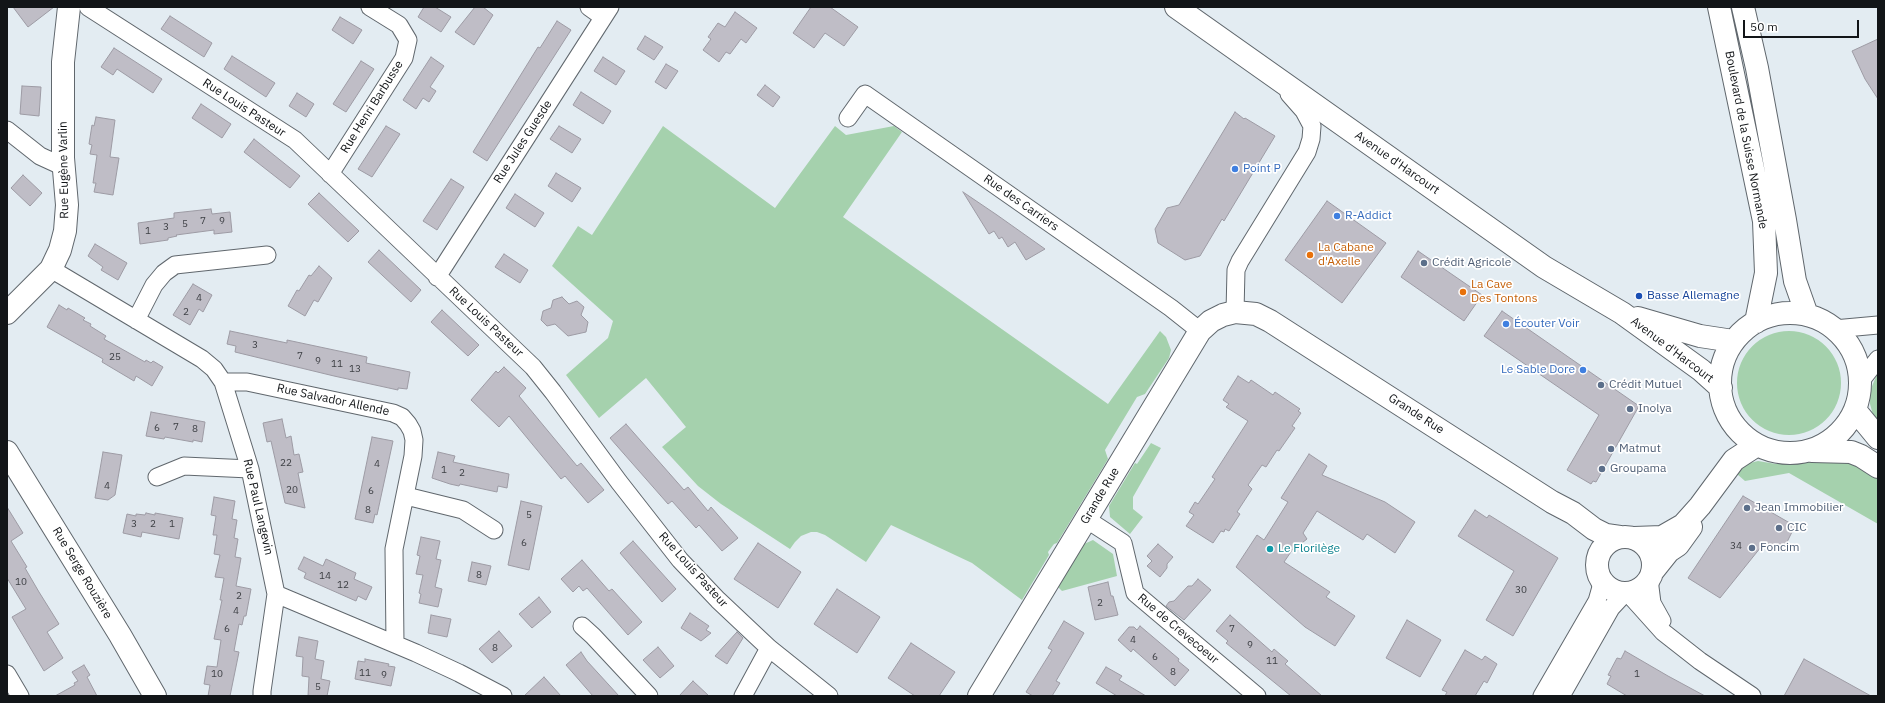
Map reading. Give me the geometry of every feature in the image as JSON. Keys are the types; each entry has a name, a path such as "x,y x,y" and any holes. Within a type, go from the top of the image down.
{"street":[{"name":"Rue Eugène Varlin","path":"7,313 51,269 60,250 65,231 67,205 64,167 63,62 69,7"},
{"name":"Rue Louis Pasteur","path":"88,7 295,140 533,367 619,482 680,560 718,600 769,648 829,696"},
{"name":"Rue Henri Barbusse","path":"330,174 404,58 408,40 399,26 370,7"},
{"path":"589,7 606,12"},
{"name":"Avenue d'Harcourt","path":"1176,7 1544,267 1622,313 1701,370 1721,388"},
{"name":"Boulevard de la Suisse Normande","path":"1720,7 1764,221 1766,273 1756,322"},
{"name":"Boulevard de la Suisse Normande","path":"1743,7 1758,76 1785,220 1794,281 1807,314"},
{"name":"Rue Jules Guesde","path":"437,277 606,12"},
{"path":"1235,312 1236,270 1307,152 1311,139 1312,126 1304,111 1272,75"},
{"name":"Rue des Carriers","path":"848,118 865,94 1171,308 1200,331"},
{"path":"7,130 40,156 64,167"},
{"path":"136,320 154,285 164,273 174,265 267,255"},
{"name":"Rue Paul Langevin","path":"51,269 202,359 214,370 223,382 250,469 276,594 262,696"},
{"name":"Grande Rue","path":"979,696 1200,331 1211,321 1223,315 1235,312 1256,314 1270,321 1552,502 1573,513 1600,532 1606,535 1627,538"},
{"name":"Avenue d'Harcourt","path":"1622,313 1700,336 1733,341"},
{"path":"1812,451 1829,443 1839,433 1855,410 1860,382 1858,366 1845,342 1834,329 1807,314 1774,315 1756,322 1744,329 1733,341 1725,357 1721,373 1723,404 1735,428 1757,445 1769,450 1784,453 1812,451 1851,452 1861,456 1878,467"},
{"path":"1834,329 1878,325"},
{"path":"1860,382 1878,359"},
{"name":"Rue Salvador Allende","path":"223,382 247,382 394,413 402,418 412,431 414,440 414,456 394,549 395,644"},
{"path":"1855,410 1878,438"},
{"path":"1734,460 1735,428"},
{"path":"1542,696 1597,601 1601,587 1599,567 1606,545 1627,538 1662,537 1683,525 1700,506 1734,460 1757,445"},
{"name":"Rue Serge Rouzière","path":"7,452 120,635 155,696"},
{"path":"157,477 184,466 250,469"},
{"path":"406,496 463,510 494,530"},
{"name":"Grande Rue","path":"1552,502 1591,545 1599,567"},
{"path":"1561,696 1610,608 1626,593 1639,589 1664,556 1685,536 1700,506"},
{"name":"Rue de Crevecoeur","path":"1086,519 1123,543 1134,593 1257,696"},
{"path":"1627,538 1647,547 1651,555 1652,603 1675,641"},
{"path":"1599,567 1610,588 1626,593 1663,632 1700,661 1752,696"},
{"path":"276,594 395,644 459,673 503,696"},
{"path":"582,626 648,696"},
{"path":"743,696 769,648"},
{"path":"7,674 20,696"}],"green space":[{"path":"663,126 775,208 835,126 846,135 894,126 902,132 843,217 1108,404 1160,331 1166,337 1171,350 1169,358 1145,394 1137,397 1105,450 1108,459 1057,543 1054,544 1048,552 1049,555 1022,600 972,563 891,525 866,562 825,535 817,532 811,532 801,536 790,549 721,504 698,486 662,447 686,427 646,378 599,418 566,375 608,338 613,321 552,266 578,226 592,235"},
{"path":"1789,331 1809,335 1826,346 1837,363 1841,383 1837,403 1826,420 1809,431 1789,435 1769,431 1752,420 1741,403 1737,383 1741,363 1752,346 1769,335"},
{"path":"1878,372 1878,426 1875,422 1870,404 1870,391"},
{"path":"1151,443 1161,448 1133,497 1133,509 1143,517 1130,534 1110,517 1109,506 1135,463 1137,464"},
{"path":"1831,456 1878,473 1878,524 1789,473 1745,481 1737,474 1746,464 1758,461 1776,464 1797,464"},
{"path":"1093,540 1113,554 1117,576 1062,591 1058,587 1084,544"}],"building":[{"path":"13,7 54,7 28,27"},
{"path":"424,7 435,7 451,17 441,32 418,17"},
{"path":"475,7 483,7 493,15 474,45 455,32"},
{"path":"811,7 830,7 858,27 844,46 825,33 814,48 793,33"},
{"path":"735,12 757,28 746,43 741,39 730,54 726,52 719,62 703,50 711,39 708,37 718,23 725,27"},
{"path":"170,16 212,43 204,57 161,29"},
{"path":"340,17 362,30 353,44 332,30"},
{"path":"557,21 571,30 487,161 473,152 538,47 540,48"},
{"path":"645,36 663,47 654,60 637,49"},
{"path":"1878,39 1878,99 1865,79 1852,51"},
{"path":"114,48 162,79 153,93 117,69 113,75 101,67"},
{"path":"232,56 275,83 266,97 224,69"},
{"path":"431,57 444,66 430,87 436,91 429,102 423,98 416,109 403,100"},
{"path":"603,57 625,71 616,85 594,71"},
{"path":"361,61 374,69 346,112 333,104"},
{"path":"666,64 678,71 666,89 655,82"},
{"path":"765,85 780,97 773,107 757,95"},
{"path":"22,86 41,87 39,116 20,114"},
{"path":"581,92 611,111 603,124 573,105"},
{"path":"297,93 314,104 306,117 289,106"},
{"path":"201,104 231,124 222,138 192,118"},
{"name":"Point P","path":"1235,112 1244,119 1245,118 1275,136 1224,221 1222,219 1200,256 1185,260 1158,243 1155,229 1167,208 1179,205"},
{"path":"96,117 115,120 110,157 119,158 113,195 94,192 96,183 93,183 97,155 90,154 92,145 89,144 92,125 94,126"},
{"path":"386,126 400,134 372,177 358,169"},
{"path":"559,126 581,139 572,153 550,139"},
{"path":"254,139 300,176 290,188 244,152"},
{"path":"556,173 581,188 572,202 548,186"},
{"path":"23,175 42,193 30,206 11,188"},
{"path":"451,179 464,187 437,230 423,221"},
{"path":"963,192 1045,249 1026,260 1015,242 1008,247 1002,237 999,239 994,231 989,234"},
{"path":"319,193 359,231 348,242 308,204"},
{"path":"515,194 544,213 535,227 506,208"},
{"path":"1327,201 1386,243 1342,303 1285,260"},
{"path":"211,209 212,214 230,212 232,232 214,234 214,230 176,235 177,236 168,238 168,240 140,244 138,223 174,218 174,213"},
{"path":"95,244 127,263 118,280 101,270 103,267 88,256"},
{"path":"379,250 421,290 411,302 368,262"},
{"path":"1418,251 1482,295 1464,321 1401,277"},
{"path":"504,254 528,270 520,283 495,267"},
{"path":"319,266 332,278 318,302 314,300 305,316 288,306 297,290 299,291 309,275 311,276"},
{"path":"193,284 212,295 203,312 199,309 190,325 173,315"},
{"path":"562,297 569,304 577,301 584,307 581,315 588,322 586,332 568,336 555,324 547,326 541,320 543,311 551,308 553,300"},
{"path":"59,305 67,310 68,308 85,318 83,320 91,324 90,326 106,336 104,339 145,362 146,360 151,363 153,361 163,367 152,386 136,376 134,381 102,362 103,359 47,327"},
{"path":"442,310 479,345 468,356 431,322"},
{"path":"1502,311 1639,406 1596,482 1593,481 1591,484 1567,470 1599,415 1484,336"},
{"path":"230,331 287,343 287,340 367,357 366,363 410,372 407,389 398,388 398,390 235,352 236,346 227,344"},
{"path":"504,367 526,388 519,396 577,466 581,463 604,490 588,503 565,476 561,479 509,416 499,427 471,400 496,371 498,373"},
{"path":"1238,376 1249,383 1251,380 1273,395 1275,392 1300,409 1298,411 1301,413 1292,426 1295,428 1279,451 1277,450 1266,467 1262,465 1248,485 1252,489 1237,512 1240,514 1229,531 1225,529 1224,532 1221,531 1213,543 1186,526 1194,515 1189,512 1195,502 1198,504 1215,479 1212,477 1248,421 1226,407 1229,404 1223,400"},
{"path":"151,412 205,422 202,442 146,436"},
{"path":"282,419 286,438 291,436 294,455 299,454 303,472 298,473 305,508 285,503 271,441 267,442 263,423"},
{"path":"626,424 684,490 688,487 708,511 711,507 738,538 722,551 699,525 696,528 672,501 668,504 610,438"},
{"path":"372,437 393,441 377,515 375,514 373,523 355,519"},
{"path":"103,452 122,455 115,495 108,500 95,498"},
{"path":"438,452 455,456 453,462 509,474 507,488 498,486 497,492 460,484 459,486 432,478"},
{"name":"Le Florilège","path":"1309,454 1327,466 1322,475 1385,502 1415,522 1395,553 1367,534 1363,540 1317,511 1303,533 1307,539 1298,546 1295,546 1284,562 1330,592 1326,597 1355,616 1335,646 1305,627 1236,567 1257,535 1264,540 1288,502 1281,498"},
{"path":"1743,496 1795,526 1783,550 1765,542 1720,598 1688,578"},
{"path":"214,497 235,501 232,519 237,520 234,538 238,539 235,557 241,558 236,586 251,589 246,616 244,616 242,625 239,624 234,651 239,652 230,696 208,696 210,685 204,684 207,666 217,667 221,640 214,639 222,600 220,600 224,578 215,577 220,555 214,554 217,535 213,535 216,516 211,515"},
{"path":"521,501 542,506 529,570 508,565"},
{"path":"7,507 23,533 11,541 27,567 25,568 59,624 47,632 63,658 44,671 12,617 26,609 7,578"},
{"path":"1475,510 1487,518 1489,515 1558,558 1513,636 1486,620 1514,571 1458,536"},
{"path":"146,513 155,515 155,513 183,518 179,539 142,532 141,537 123,533 127,514 136,516 136,514 145,515"},
{"path":"421,537 440,541 436,559 441,560 435,587 442,589 438,607 419,603 421,594 419,593 423,575 416,574 420,556 417,555"},
{"path":"633,541 676,589 662,602 620,553"},
{"path":"758,543 801,572 778,608 734,579"},
{"path":"1158,544 1173,557 1167,564 1167,568 1160,577 1147,566 1152,561 1147,556"},
{"path":"304,557 323,566 326,559 356,573 354,579 372,587 366,600 358,596 356,601 304,578 306,573 298,569"},
{"path":"582,560 609,591 612,589 642,622 628,635 587,588 583,591 579,586 573,592 561,579"},
{"path":"472,562 491,566 486,585 468,581"},
{"path":"1198,579 1211,590 1184,620 1166,606 1169,602 1174,601 1188,586 1192,586"},
{"path":"1108,582 1118,615 1095,620 1088,587"},
{"path":"837,589 880,617 857,653 814,624"},
{"path":"539,597 551,612 532,628 519,614"},
{"path":"690,613 709,626 706,630 711,633 701,641 681,628"},
{"path":"431,615 451,619 447,637 428,633"},
{"path":"1230,615 1272,652 1274,649 1288,661 1285,664 1322,696 1291,696 1226,643 1228,641 1216,631"},
{"path":"1407,620 1441,640 1420,677 1386,658"},
{"path":"1064,621 1084,633 1056,681 1060,683 1052,696 1033,696 1026,692 1052,650 1048,648"},
{"path":"1140,626 1179,659 1178,661 1189,670 1175,686 1133,649 1131,652 1118,640 1129,627 1134,627 1137,630"},
{"path":"499,631 512,646 492,663 479,649"},
{"path":"737,632 743,638 727,664 715,656"},
{"path":"299,637 318,641 315,659 324,661 321,679 330,681 327,696 308,696 309,677 302,676 303,657 296,656"},
{"path":"911,643 955,672 939,696 915,696 888,678"},
{"path":"658,647 674,666 660,678 643,660"},
{"path":"1465,650 1482,660 1485,656 1497,664 1487,683 1484,681 1475,696 1445,696 1447,692 1442,690"},
{"path":"1625,651 1705,696 1627,696 1607,684 1611,676 1608,675 1617,658 1621,659"},
{"path":"581,652 587,661 619,696 593,696 566,665"},
{"path":"365,659 389,664 388,666 395,667 391,686 355,679 358,661 365,662"},
{"path":"1804,659 1871,696 1784,696"},
{"path":"84,665 90,675 87,677 97,696 55,696 75,685 74,683 78,681 72,672"},
{"path":"1106,667 1122,676 1119,680 1146,696 1117,696 1096,683"},
{"path":"544,677 561,696 524,696"},
{"path":"693,681 709,696 679,696"}],"place":[{"name":"Point P","path":"1235,169"},
{"name":"R-Addict","path":"1337,216"},
{"name":"La Cabane d'Axelle","path":"1310,255"},
{"name":"Crédit Agricole","path":"1424,263"},
{"name":"La Cave Des Tontons","path":"1463,292"},
{"name":"Basse Allemagne","path":"1639,296"},
{"name":"Écouter Voir","path":"1506,324"},
{"name":"Le Sable Dore","path":"1583,370"},
{"name":"Crédit Mutuel","path":"1601,385"},
{"name":"Inolya","path":"1630,409"},
{"name":"Matmut","path":"1611,449"},
{"name":"Groupama","path":"1602,469"},
{"name":"Jean Immobilier","path":"1747,508"},
{"name":"CIC","path":"1779,528"},
{"name":"Foncim","path":"1752,548"},
{"name":"Le Florilège","path":"1270,549"}]}
